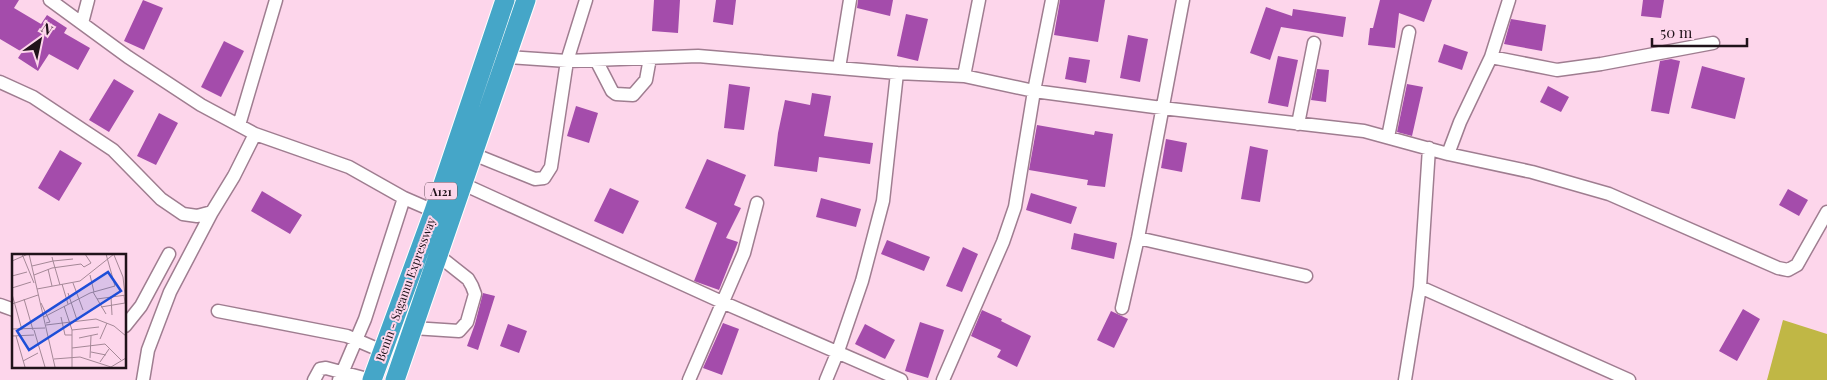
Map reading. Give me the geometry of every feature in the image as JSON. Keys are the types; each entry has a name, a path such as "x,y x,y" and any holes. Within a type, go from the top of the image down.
{"highway":[{"name":"Benin - Sagamu Expressway","path":"372,380 434,211 506,0"},
{"name":"A121","path":"395,380 526,0"}],"street":[{"path":"50,0 128,57 200,104 255,134 349,167 404,198 434,211"},
{"path":"82,23 88,0"},
{"path":"239,125 276,0"},
{"path":"474,154 535,179 544,178 551,167 567,61 586,0"},
{"path":"839,68 850,0"},
{"path":"964,76 979,0"},
{"path":"943,380 1000,250 1015,207 1034,91 1052,0"},
{"path":"1122,308 1138,238 1183,0"},
{"path":"1448,154 1460,122 1491,57 1509,0"},
{"path":"1388,137 1409,32"},
{"path":"1491,57 1557,70 1601,64 1713,42"},
{"path":"1298,124 1314,43"},
{"path":"507,58 567,61 698,56 897,73 964,76 1034,91 1364,131 1448,154 1532,172 1609,194 1778,268 1788,270 1797,265 1827,212"},
{"path":"596,60 612,91 616,94 633,95 646,80 650,58"},
{"path":"826,380 838,352 862,280 883,201 897,73"},
{"path":"0,82 33,97 106,146 161,199 183,214 197,216 212,212"},
{"path":"143,380 148,350 170,292 255,134"},
{"path":"1404,380 1420,287 1429,148"},
{"path":"463,184 722,302 901,380"},
{"path":"340,376 365,319 404,198"},
{"path":"689,380 744,253 757,203"},
{"path":"1138,238 1306,276"},
{"path":"126,325 141,306 169,254"},
{"path":"413,328 459,331 467,322 475,294 472,286 468,279 439,256"},
{"path":"1420,287 1629,380"},
{"path":"0,305 12,309"},
{"path":"141,306 161,315"},
{"path":"218,311 338,334 382,351"},
{"path":"314,380 320,369 326,368 340,376 372,380"}],"shaded area":[{"path":"1783,320 1827,334 1827,380 1767,380"}],"building":[{"path":"0,0 19,0 14,8 41,24 47,15 67,28 64,33 90,48 78,70 49,54 38,71 18,58 22,52 0,39"},
{"path":"143,0 163,8 144,50 124,41"},
{"path":"654,0 680,0 678,33 652,31"},
{"path":"716,0 736,0 733,25 713,22"},
{"path":"858,0 893,0 890,16 857,8"},
{"path":"1060,0 1105,0 1098,42 1054,35"},
{"path":"1380,0 1432,0 1424,22 1399,13 1395,48 1368,45 1370,28 1373,28"},
{"path":"1643,0 1664,0 1661,18 1641,16"},
{"path":"1266,7 1292,16 1293,9 1346,17 1343,37 1281,27 1270,60 1250,53"},
{"path":"906,14 928,19 918,61 897,56"},
{"path":"1511,19 1546,25 1542,51 1504,44"},
{"path":"1128,35 1148,39 1140,82 1120,78"},
{"path":"224,41 244,51 221,97 201,87"},
{"path":"1444,44 1468,52 1462,70 1438,62"},
{"path":"1278,56 1298,60 1288,107 1268,103"},
{"path":"1069,57 1090,60 1086,83 1065,79"},
{"path":"1671,59 1680,61 1669,114 1651,111 1660,61"},
{"path":"1702,66 1745,78 1735,119 1691,108"},
{"path":"1317,69 1329,70 1326,102 1311,100"},
{"path":"114,79 134,91 109,132 89,120"},
{"path":"729,84 750,87 744,130 724,128"},
{"path":"1407,84 1423,87 1412,136 1397,132"},
{"path":"1548,86 1569,97 1561,112 1540,102"},
{"path":"812,93 831,96 824,136 873,143 870,164 819,157 817,172 774,166 785,100 810,105"},
{"path":"576,106 598,113 589,143 567,136"},
{"path":"159,113 178,123 156,165 137,156"},
{"path":"1037,125 1094,135 1095,131 1113,134 1105,187 1087,185 1088,180 1029,170"},
{"path":"1166,139 1187,143 1182,172 1161,168"},
{"path":"1250,146 1268,150 1260,202 1241,199"},
{"path":"60,150 82,163 59,201 38,188"},
{"path":"707,159 746,175 734,205 741,208 726,238 738,242 719,290 694,281 717,223 685,208"},
{"path":"610,188 639,201 623,234 594,221"},
{"path":"1788,189 1808,200 1799,216 1779,205"},
{"path":"262,191 302,215 290,234 251,211"},
{"path":"1031,193 1077,207 1071,224 1026,210"},
{"path":"821,198 861,209 856,227 816,217"},
{"path":"1074,233 1117,243 1114,259 1071,249"},
{"path":"887,240 930,257 924,271 881,254"},
{"path":"963,247 978,254 962,292 946,286"},
{"path":"483,293 495,296 478,350 467,346"},
{"path":"1743,309 1760,319 1737,361 1719,351"},
{"path":"982,310 1031,336 1017,367 997,357 1001,350 971,336"},
{"path":"1111,311 1128,319 1114,348 1097,340"},
{"path":"920,322 944,330 928,378 905,371"},
{"path":"723,323 739,329 722,375 703,368"},
{"path":"508,324 527,331 519,353 500,346"},
{"path":"865,324 895,340 885,359 855,344"}]}
